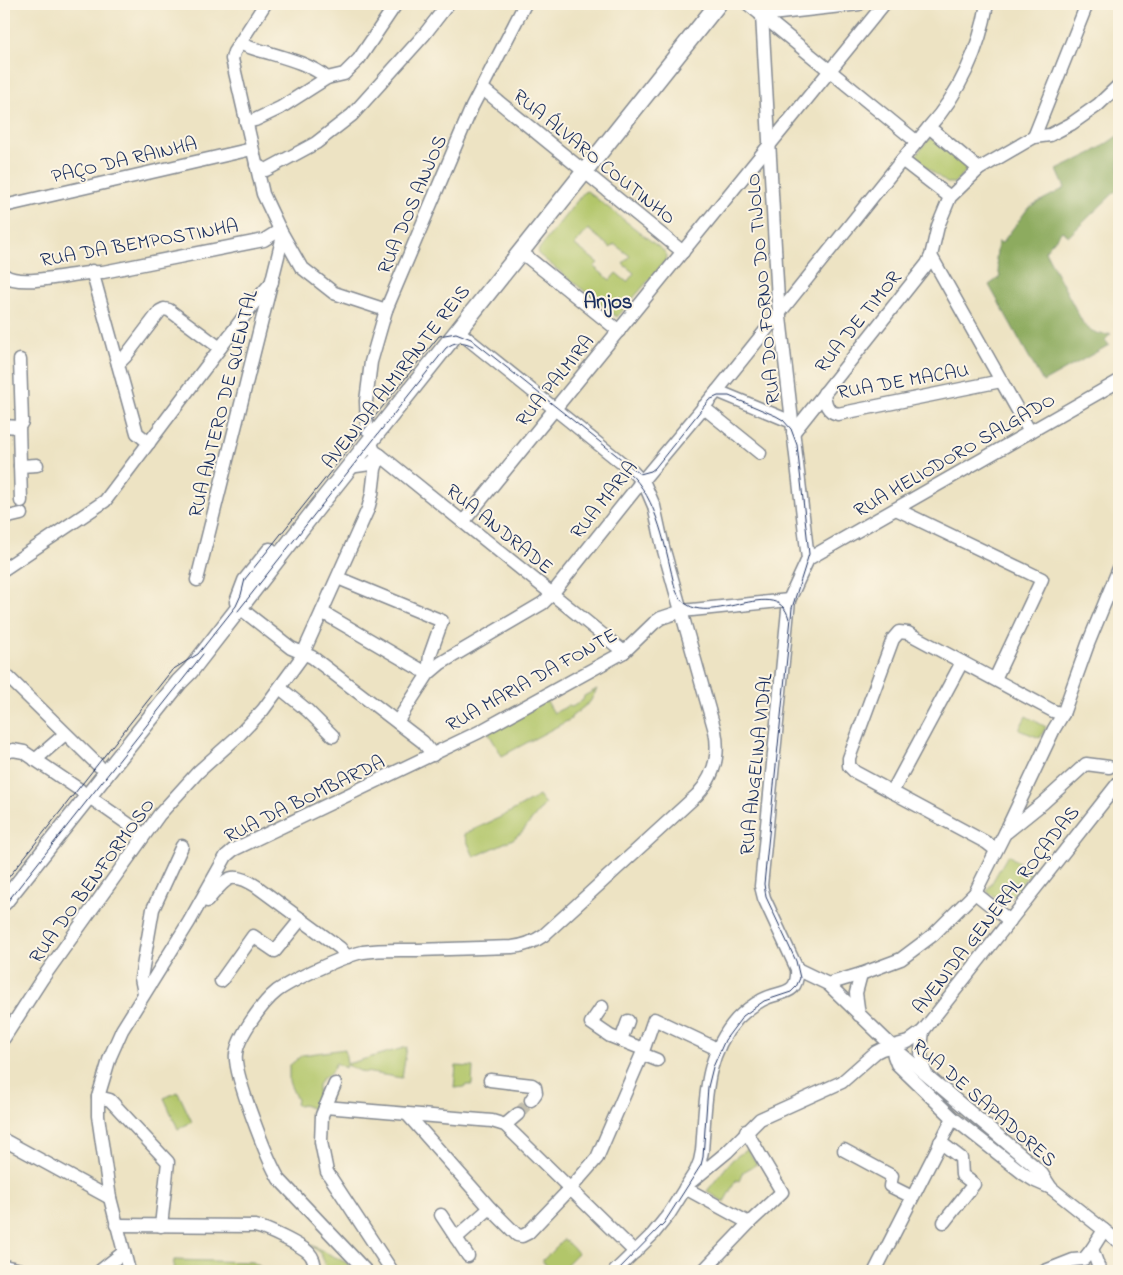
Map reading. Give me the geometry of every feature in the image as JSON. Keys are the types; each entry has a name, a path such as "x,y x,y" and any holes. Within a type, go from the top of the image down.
{"main road":[{"name":"AVENIDA ALMIRANTE REIS","path":"102,771 174,672 195,657 219,628 236,606 246,581 368,435 454,328 581,168 705,4"},
{"name":"AVENIDA ALMIRANTE REIS","path":"454,328 521,252 581,168 718,4"},
{"name":"AVENIDA ALMIRANTE REIS","path":"102,771 240,608 349,467 368,435"},
{"path":"4,886 102,771"},
{"path":"4,902 84,793"}],"street":[{"path":"265,4 234,52 232,63 263,194 281,233 301,267 327,289 340,296 386,310"},
{"path":"246,122 255,120 280,108 326,78 344,74 354,64 396,4"},
{"path":"256,165 266,170 316,143 344,122 424,36 448,4"},
{"name":"RUA DOS ANJOS","path":"368,435 366,401 371,362 386,310 472,107 483,89 525,4"},
{"path":"748,4 917,142"},
{"path":"762,15 858,4"},
{"name":"RUA PALMIRA","path":"463,522 884,4"},
{"name":"RUA MARIA","path":"428,674 441,663 543,603 552,594 949,101 966,71 978,40 987,4"},
{"path":"1034,137 1087,4"},
{"name":"RUA DO FORNO DO TIJOLO","path":"762,15 779,314 808,560"},
{"path":"240,43 248,48 290,59 317,70 326,78"},
{"path":"1030,432 931,256 938,226 950,197 979,169 1034,137 1050,135 1071,124 1098,105 1119,85"},
{"name":"RUA ÁLVARO COUTINHO","path":"483,89 683,252"},
{"path":"929,127 979,169"},
{"name":"PAÇO DA RAINHA","path":"4,206 252,149"},
{"path":"902,160 950,197"},
{"name":"RUA DA BEMPOSTINHA","path":"4,275 15,281 53,278 92,271 103,272 264,240 281,233"},
{"name":"RUA ANTERO DE QUENTAL","path":"197,580 272,282 281,233"},
{"path":"521,252 619,331"},
{"name":"RUA DE TIMOR","path":"792,428 812,409 931,256"},
{"path":"92,271 136,433 149,443"},
{"path":"4,569 100,505 272,282"},
{"path":"118,364 164,308 220,348"},
{"path":"366,1271 279,1179 273,1169 242,1086 236,1061 236,1054 243,1035 271,997 291,983 347,957 373,951 512,948 528,944 544,934 697,796 708,782 715,766 717,740 663,547 654,506 648,491 642,481 454,328"},
{"path":"4,518 21,507 20,466 23,424 20,360"},
{"name":"RUA HELIODORO SALGADO","path":"808,560 1119,380"},
{"name":"RUA DE MACAU","path":"824,393 826,405 830,410 838,414 1001,381"},
{"path":"717,391 792,428"},
{"path":"790,406 799,412 812,409"},
{"path":"703,407 760,453"},
{"path":"4,426 23,424"},
{"path":"304,653 368,508 372,494 373,466 380,456 374,450 368,435"},
{"name":"RUA ANDRADE","path":"380,456 624,652"},
{"path":"20,466 37,465"},
{"path":"349,467 373,466"},
{"path":"896,509 1042,579 995,679"},
{"name":"RUA ANGELINA VIDAL","path":"797,969 764,898 761,886 789,600 808,560"},
{"path":"828,984 861,974 901,958 933,935 975,893 1063,714 1088,644 1119,568"},
{"path":"338,578 442,620 430,654 428,674 397,722"},
{"name":"RUA MARIA DA FONTE","path":"433,755 479,732 624,652 654,622 682,611 789,600"},
{"path":"240,608 291,648 315,659 423,742 433,755"},
{"path":"322,612 428,674"},
{"path":"996,850 987,843 855,772 849,766 849,758 893,639 899,632 908,633 1053,711 1063,714"},
{"name":"RUA DO BENFORMOSO","path":"4,1038 42,979 144,834 168,804 198,772 250,724 280,688 304,653"},
{"path":"892,792 962,662"},
{"path":"4,673 102,771"},
{"path":"280,688 308,711 333,736"},
{"path":"35,760 65,734"},
{"path":"4,753 18,750 144,834"},
{"name":"RUA DA BOMBARDA","path":"129,1271 110,1198 98,1116 98,1097 110,1057 122,1030 144,992 189,922 226,856 233,850 433,755"},
{"path":"1005,833 1043,803 1086,764 1109,767"},
{"name":"AVENIDA GENERAL ROÇADAS","path":"685,1188 727,1152 760,1119 842,1082 876,1052 908,1042 923,1031 1119,782"},
{"path":"144,992 141,978 142,968 154,909 182,846"},
{"path":"189,922 224,882 232,878 249,882 340,948 347,957"},
{"path":"975,893 1010,921"},
{"path":"220,981 253,936 275,951 301,919"},
{"path":"615,1271 660,1225 685,1188 700,1161 706,1086 724,1038 736,1020 752,1006 763,999 786,992 792,988 798,978 797,969"},
{"name":"RUA DE SAPADORES","path":"797,969 828,984 892,1046 1033,1165 1042,1174 1051,1188"},
{"path":"859,1015 856,994 861,974"},
{"path":"602,1007 591,1023 610,1036 658,1060"},
{"path":"407,1114 490,1208 517,1235 522,1236 528,1233 597,1158 643,1051 654,1019 711,1046"},
{"path":"621,1040 628,1021"},
{"path":"923,1031 920,1051 921,1063 926,1074"},
{"name":"RUA DE SAPADORES","path":"892,1046 898,1064 952,1118 1024,1174 1051,1188 1119,1242"},
{"path":"490,1080 528,1083 535,1087 536,1093 531,1100"},
{"path":"336,1084 322,1115 321,1142 327,1172 392,1271"},
{"path":"98,1097 110,1100 168,1162 162,1226"},
{"path":"325,1107 492,1121 505,1125 634,1252"},
{"path":"505,1125 518,1114"},
{"path":"875,1271 952,1118"},
{"path":"703,1271 782,1192 746,1131"},
{"path":"4,1140 110,1198"},
{"path":"940,1142 961,1158 962,1175 974,1184 944,1222"},
{"path":"844,1150 892,1176 890,1186 908,1195"},
{"path":"685,1188 749,1223"},
{"path":"456,1238 490,1208"},
{"path":"441,1215 468,1256"},
{"path":"116,1226 255,1226 263,1228 306,1250 313,1258 315,1271"},
{"path":"1077,1271 1104,1230"},
{"path":"100,1271 124,1252"},
{"path":"1045,1271 1088,1254"},
{"path":"1088,1254 1100,1271"},
{"path":"4,1266 25,1271"}],"green space":[{"path":"1119,135 1119,188 1069,236 1062,231 1045,251 1084,325 1096,333 1111,334 1105,340 1109,345 1043,382 989,285 1000,277 996,259 998,242 1002,243 1029,207 1065,188 1057,170 1094,152"},
{"path":"929,139 935,140 967,166 966,171 954,183 947,183 914,158"},
{"path":"587,191 665,252 667,256 666,260 617,317 538,254 539,249 584,192","holes":["588,229 611,248 614,244 630,256 623,264 634,273 627,282 616,273 610,280 594,267 598,263 575,245"]},
{"path":"597,689 590,702 571,719 502,756 489,734 490,730 545,698 554,713 568,706 572,707 583,700 584,696"},
{"path":"1026,716 1046,727 1040,738 1019,730"},
{"path":"539,796 545,804 522,832 513,839 474,857 464,834 503,816"},
{"path":"1008,855 1032,871 1004,906 987,891"},
{"path":"407,1047 402,1078 364,1073 347,1065 345,1068 336,1063 330,1074 322,1079 318,1085 318,1093 313,1109 296,1104 297,1100 289,1082 289,1066 302,1055 345,1049 347,1064"},
{"path":"456,1066 473,1067 472,1085 454,1088"},
{"path":"178,1092 192,1122 178,1129 164,1098"},
{"path":"747,1149 757,1164 743,1172 739,1181 736,1180 724,1202 707,1191 732,1160"},
{"path":"564,1239 578,1253 560,1271 552,1271 542,1261"},
{"path":"309,1244 347,1263 354,1271 325,1271 321,1255"},
{"path":"174,1260 253,1262 267,1271 173,1271"}],"tunnel":[{"path":"518,1114 531,1100"}],"tram line":[{"path":"4,883 172,670 198,654 236,606 245,579 439,336 456,333 471,339 640,474 655,468 709,400 718,396 729,396 783,420 791,429 797,445 809,554 792,608 764,884 766,897 796,961 800,978 796,987 791,992 764,1001 743,1016 725,1040 713,1067 708,1087 701,1165 664,1223 617,1271"},
{"path":"238,611 446,348 459,343 473,346"},
{"path":"628,472 647,496 654,510 675,588 685,603 699,609 716,609 753,601 769,600 781,605 789,619"},
{"path":"4,906 203,654"}],"district":[{"name":"Anjos","path":"608,301"}]}
